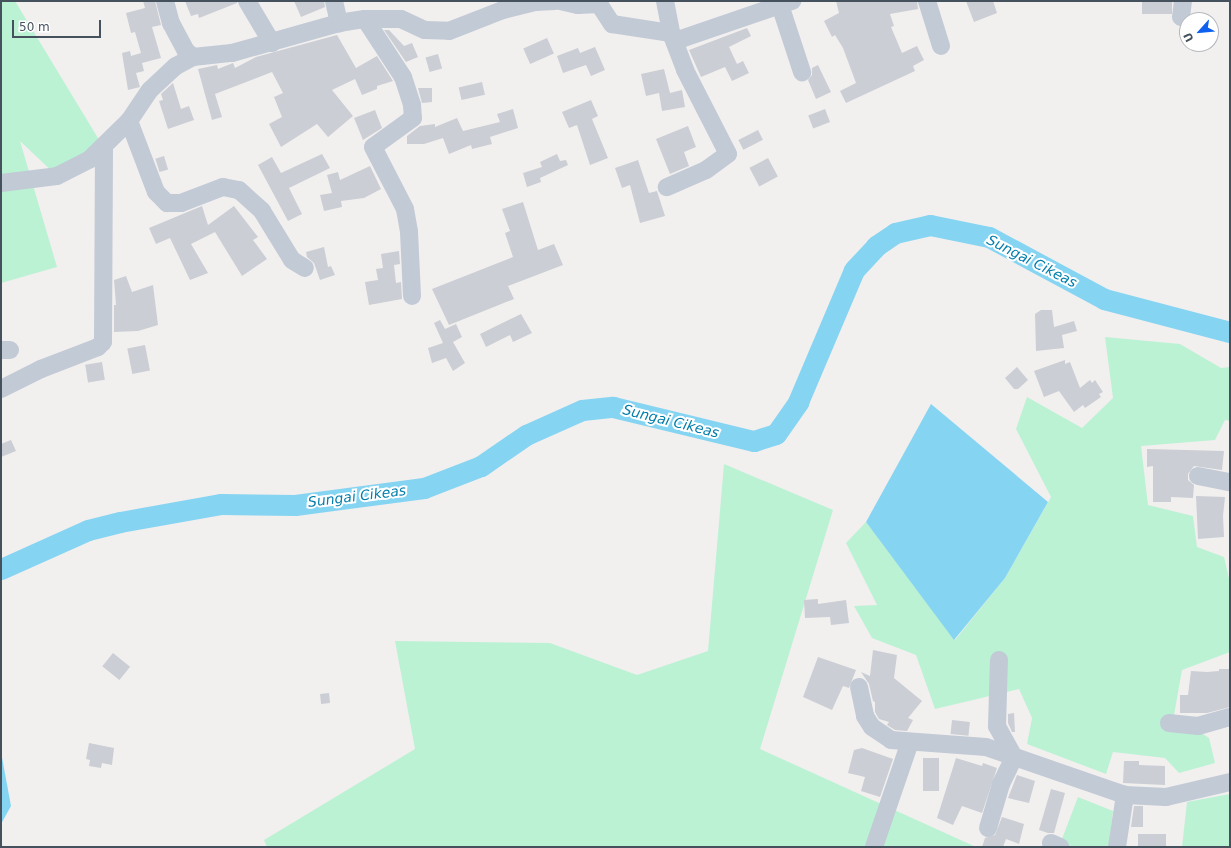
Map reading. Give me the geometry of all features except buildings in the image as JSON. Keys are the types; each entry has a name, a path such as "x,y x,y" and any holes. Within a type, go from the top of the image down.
{"street":[{"path":"165,1 171,23 186,51 193,57"},
{"path":"247,1 272,43"},
{"path":"334,1 339,23"},
{"path":"1,183 57,176 90,159 104,148 129,121 150,90 176,66 193,57 232,53 339,23 365,19 401,19 425,30 449,31 503,10 535,2 555,1"},
{"path":"560,1 578,5 600,4 612,24 673,37 786,3 802,72"},
{"path":"665,1 673,37 686,70 728,154 706,170 667,186"},
{"path":"927,1 941,46"},
{"path":"365,19 403,77 412,105 413,118 373,147 405,209 409,232 412,296"},
{"path":"129,121 156,192 166,203 181,203 223,187 239,190 262,211 292,260 305,268"},
{"path":"1,389 41,369 98,347 103,342 104,148"},
{"path":"1198,476 1230,482"},
{"path":"999,660 997,726 1014,757"},
{"path":"859,687 865,716 872,727 891,740 986,747 1125,795 1166,797 1230,782"},
{"path":"1169,723 1198,726 1230,717"},
{"path":"874,847 910,742"},
{"path":"988,828 1002,784 1014,757"},
{"path":"1117,847 1125,795"}],"green space":[{"path":"1,1 15,1 104,148 57,176 20,141 57,267 1,283"},
{"path":"1105,337 1180,344 1221,368 1230,367 1230,421 1225,420 1215,440 1141,446 1148,505 1193,516 1197,547 1224,557 1230,583 1230,652 1182,670 1174,715 1209,738 1215,763 1179,773 1165,758 1113,752 1106,774 1027,744 1032,718 1019,689 935,709 916,655 872,638 854,606 877,605 846,543 866,522 955,640 1005,578 1051,497 1016,429 1027,397 1082,428 1113,398"},
{"path":"724,464 833,510 760,749 976,847 267,847 264,840 415,749 395,641 550,643 637,675 708,651"},
{"path":"1230,794 1230,847 1182,847 1187,802"},
{"path":"1078,797 1113,811 1109,847 1052,847 1060,844"}],"water":[{"path":"931,404 1048,502 1005,578 954,640 866,522"},
{"path":"1,752 11,806 1,824"}],"waterway":[{"name":"Sungai Cikeas","path":"1,569 88,530 120,522 221,504 295,505 424,488 481,466 526,435 582,410 613,407 754,441 776,434 798,402 854,270 876,246 895,233 930,225 989,237 1104,299 1230,332"}]}
